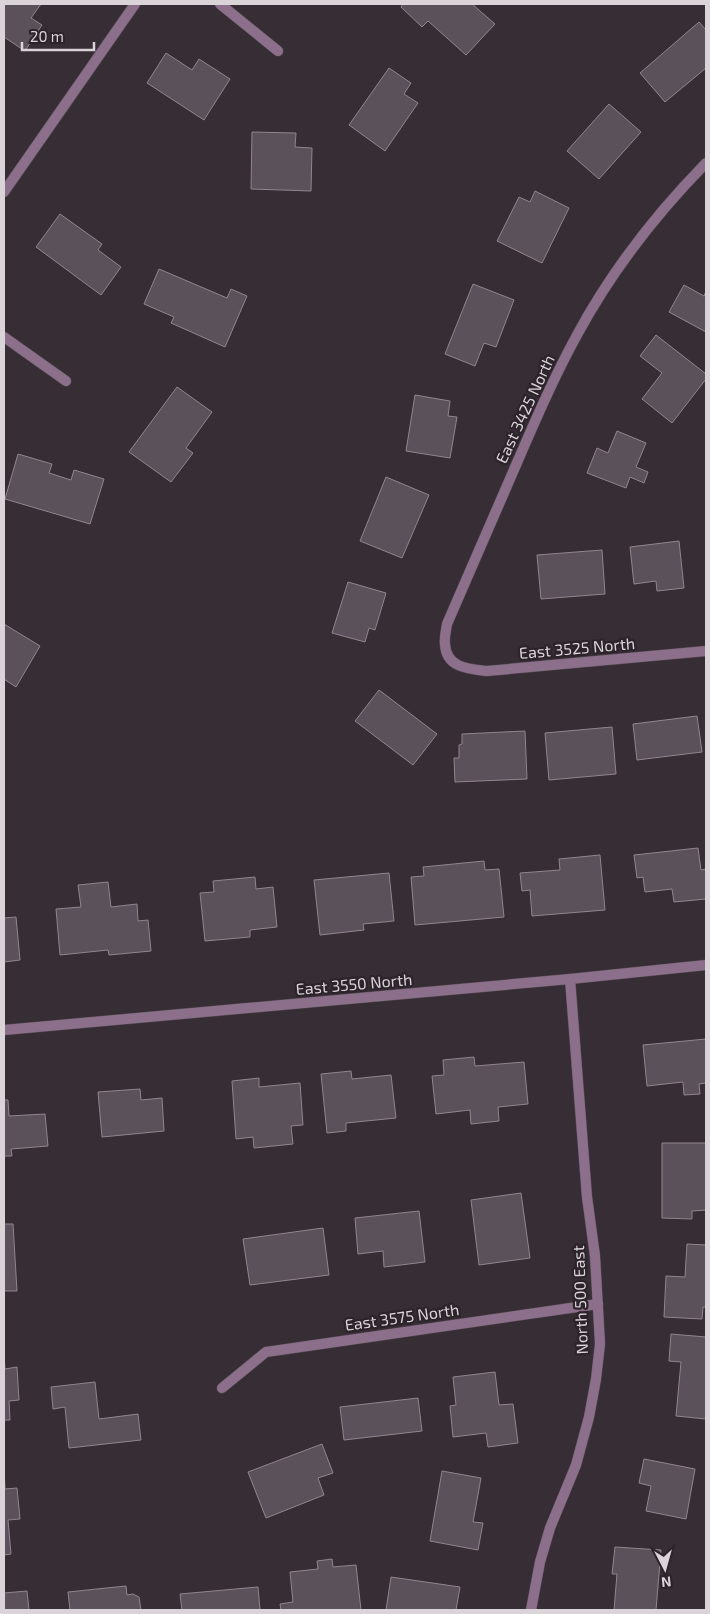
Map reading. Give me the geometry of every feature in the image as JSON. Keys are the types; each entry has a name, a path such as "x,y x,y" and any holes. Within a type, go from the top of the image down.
{"street":[{"path":"4,192 135,4"},
{"path":"220,4 278,51"},
{"name":"East 3425 North","path":"452,661 444,646 446,624 550,386 578,333 611,278 644,233 680,190 706,163"},
{"path":"4,337 66,381"},
{"name":"East 3525 North","path":"452,661 466,669 487,671 706,651"},
{"name":"East 3550 North","path":"4,1030 706,965"},
{"name":"North 500 East","path":"531,1610 542,1553 550,1528 576,1465 589,1417 600,1344 595,1256 587,1197 570,979"},
{"name":"East 3575 North","path":"222,1388 266,1352 598,1304"}],"building":[{"path":"4,4 41,4 31,18 42,25 25,51 4,37"},
{"path":"403,4 472,4 495,24 466,55 428,21 422,27 401,7"},
{"path":"699,22 706,30 706,68 665,102 640,73"},
{"path":"166,53 192,70 199,59 230,79 204,120 147,83"},
{"path":"389,68 411,83 404,94 418,103 385,151 349,125"},
{"path":"609,104 641,132 599,179 567,151"},
{"path":"252,132 296,133 295,147 312,148 311,191 251,189"},
{"path":"535,191 569,208 542,263 497,241 519,197 530,202"},
{"path":"60,214 102,244 98,250 121,267 101,295 36,247"},
{"path":"159,269 227,298 231,289 247,296 225,347 171,323 174,317 144,304"},
{"path":"473,284 514,300 496,347 484,343 475,366 445,354"},
{"path":"684,285 704,296 706,291 706,332 669,312"},
{"path":"656,335 706,374 706,379 672,423 642,399 662,373 640,356"},
{"path":"177,387 212,412 186,448 193,453 171,482 129,452"},
{"path":"415,395 450,401 448,416 457,417 450,458 406,451"},
{"path":"617,431 646,443 636,467 648,472 644,483 630,477 626,488 587,473 597,448 608,453"},
{"path":"18,454 52,464 49,473 71,480 74,470 104,479 90,524 5,499"},
{"path":"386,477 429,495 402,558 360,541"},
{"path":"679,541 684,588 657,591 656,581 634,584 630,547"},
{"path":"602,550 605,594 541,599 537,555"},
{"path":"348,582 386,593 375,630 369,628 365,642 332,633"},
{"path":"4,624 40,646 16,687 4,679"},
{"path":"379,690 437,734 413,765 355,721"},
{"path":"697,716 702,752 637,760 633,724"},
{"path":"612,727 616,774 549,780 545,733"},
{"path":"525,731 527,779 455,782 454,758 459,758 459,745 462,744 462,734"},
{"path":"698,848 701,870 706,869 706,899 674,902 672,889 645,892 643,877 637,878 634,855"},
{"path":"600,855 605,910 532,916 530,890 522,891 520,873 560,870 559,859"},
{"path":"484,861 485,870 499,869 504,917 415,925 411,877 424,876 423,867"},
{"path":"389,873 394,921 363,924 364,930 320,935 314,880"},
{"path":"255,877 256,889 273,887 277,927 250,930 250,937 205,941 200,893 214,892 213,881"},
{"path":"108,882 111,907 137,904 138,921 148,920 151,951 109,955 108,950 60,955 56,909 81,907 78,885"},
{"path":"16,917 20,960 4,962 4,918"},
{"path":"706,1039 706,1083 699,1084 700,1094 684,1095 683,1082 647,1086 643,1045"},
{"path":"474,1057 475,1066 524,1062 528,1104 498,1107 499,1121 471,1124 470,1110 436,1114 432,1076 444,1075 443,1060"},
{"path":"351,1071 352,1079 391,1075 396,1118 346,1123 346,1131 327,1133 321,1074"},
{"path":"259,1078 259,1087 300,1083 303,1125 291,1126 293,1144 254,1148 253,1137 236,1139 232,1081"},
{"path":"140,1089 141,1100 162,1098 164,1131 102,1137 98,1092"},
{"path":"4,1100 8,1100 9,1116 45,1114 48,1146 11,1149 12,1156 4,1156"},
{"path":"662,1143 706,1143 706,1210 692,1211 692,1219 662,1218"},
{"path":"521,1193 530,1258 479,1265 471,1200"},
{"path":"419,1211 425,1262 384,1267 383,1251 358,1254 355,1218"},
{"path":"4,1224 13,1224 17,1291 4,1291"},
{"path":"323,1228 329,1275 250,1285 243,1239"},
{"path":"687,1244 706,1245 706,1307 703,1307 702,1319 664,1317 666,1276 685,1277"},
{"path":"671,1334 706,1337 706,1419 676,1416 681,1362 669,1361"},
{"path":"4,1355 5,1369 17,1367 19,1400 9,1401 10,1420 4,1420"},
{"path":"495,1372 499,1405 513,1404 518,1443 488,1447 486,1433 453,1437 450,1406 456,1405 453,1377"},
{"path":"95,1382 99,1419 138,1414 141,1440 69,1448 65,1407 53,1409 51,1387"},
{"path":"418,1398 422,1431 344,1440 340,1407"},
{"path":"322,1444 333,1473 318,1478 324,1495 266,1518 248,1472"},
{"path":"644,1459 695,1469 686,1519 646,1511 651,1486 639,1483"},
{"path":"4,1469 5,1489 17,1488 20,1519 8,1520 11,1554 4,1555"},
{"path":"442,1471 481,1478 473,1522 483,1523 478,1550 430,1541"},
{"path":"615,1547 661,1550 656,1610 614,1610 617,1574 612,1574"},
{"path":"332,1559 333,1567 356,1565 361,1610 281,1610 280,1604 293,1602 290,1572 318,1569 317,1561"},
{"path":"391,1577 460,1587 456,1610 386,1610"},
{"path":"126,1586 127,1595 133,1594 139,1597 141,1610 70,1610 68,1592"},
{"path":"258,1587 260,1610 182,1610 180,1594"},
{"path":"27,1591 29,1610 4,1610 4,1593"}]}
